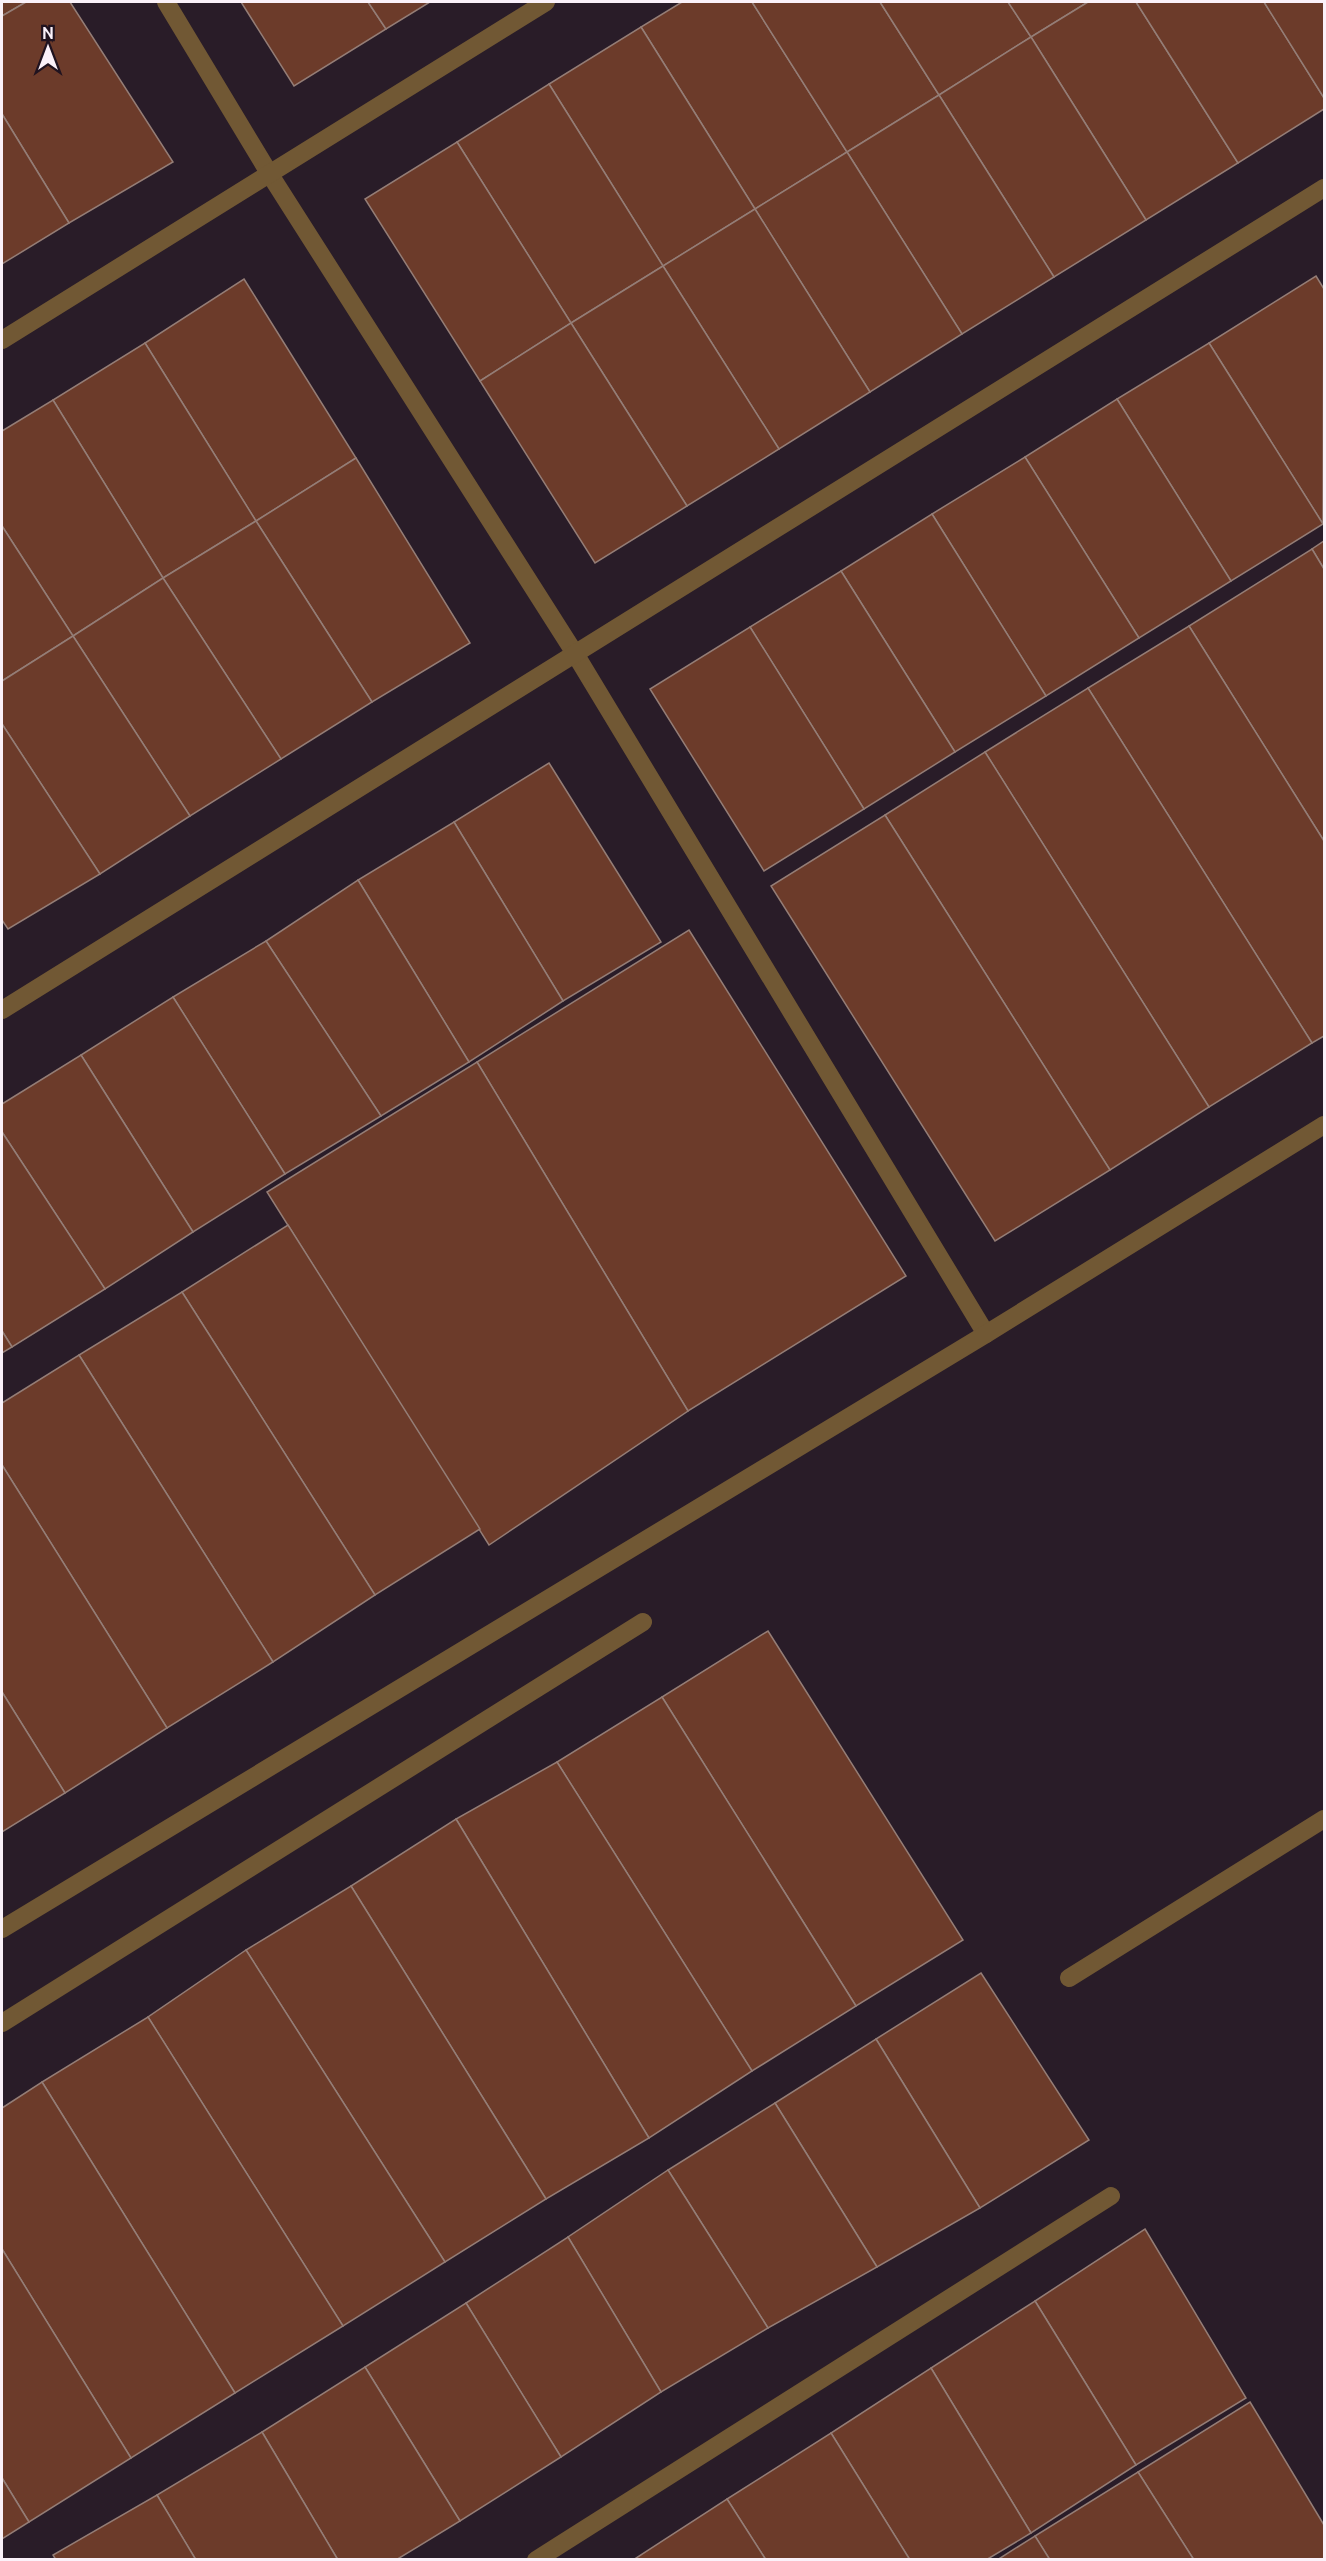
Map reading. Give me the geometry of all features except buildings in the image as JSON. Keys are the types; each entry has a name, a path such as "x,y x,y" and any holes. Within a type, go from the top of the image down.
{"lane":[{"path":"166,2 270,173 574,652 986,1334"},
{"path":"2,340 546,2"},
{"path":"2,1010 574,652 1324,188"},
{"path":"2,1929 986,1334 1324,1125"},
{"path":"2,2024 643,1622"},
{"path":"1069,1978 1324,1819"},
{"path":"536,2559 1111,2196"}]}
